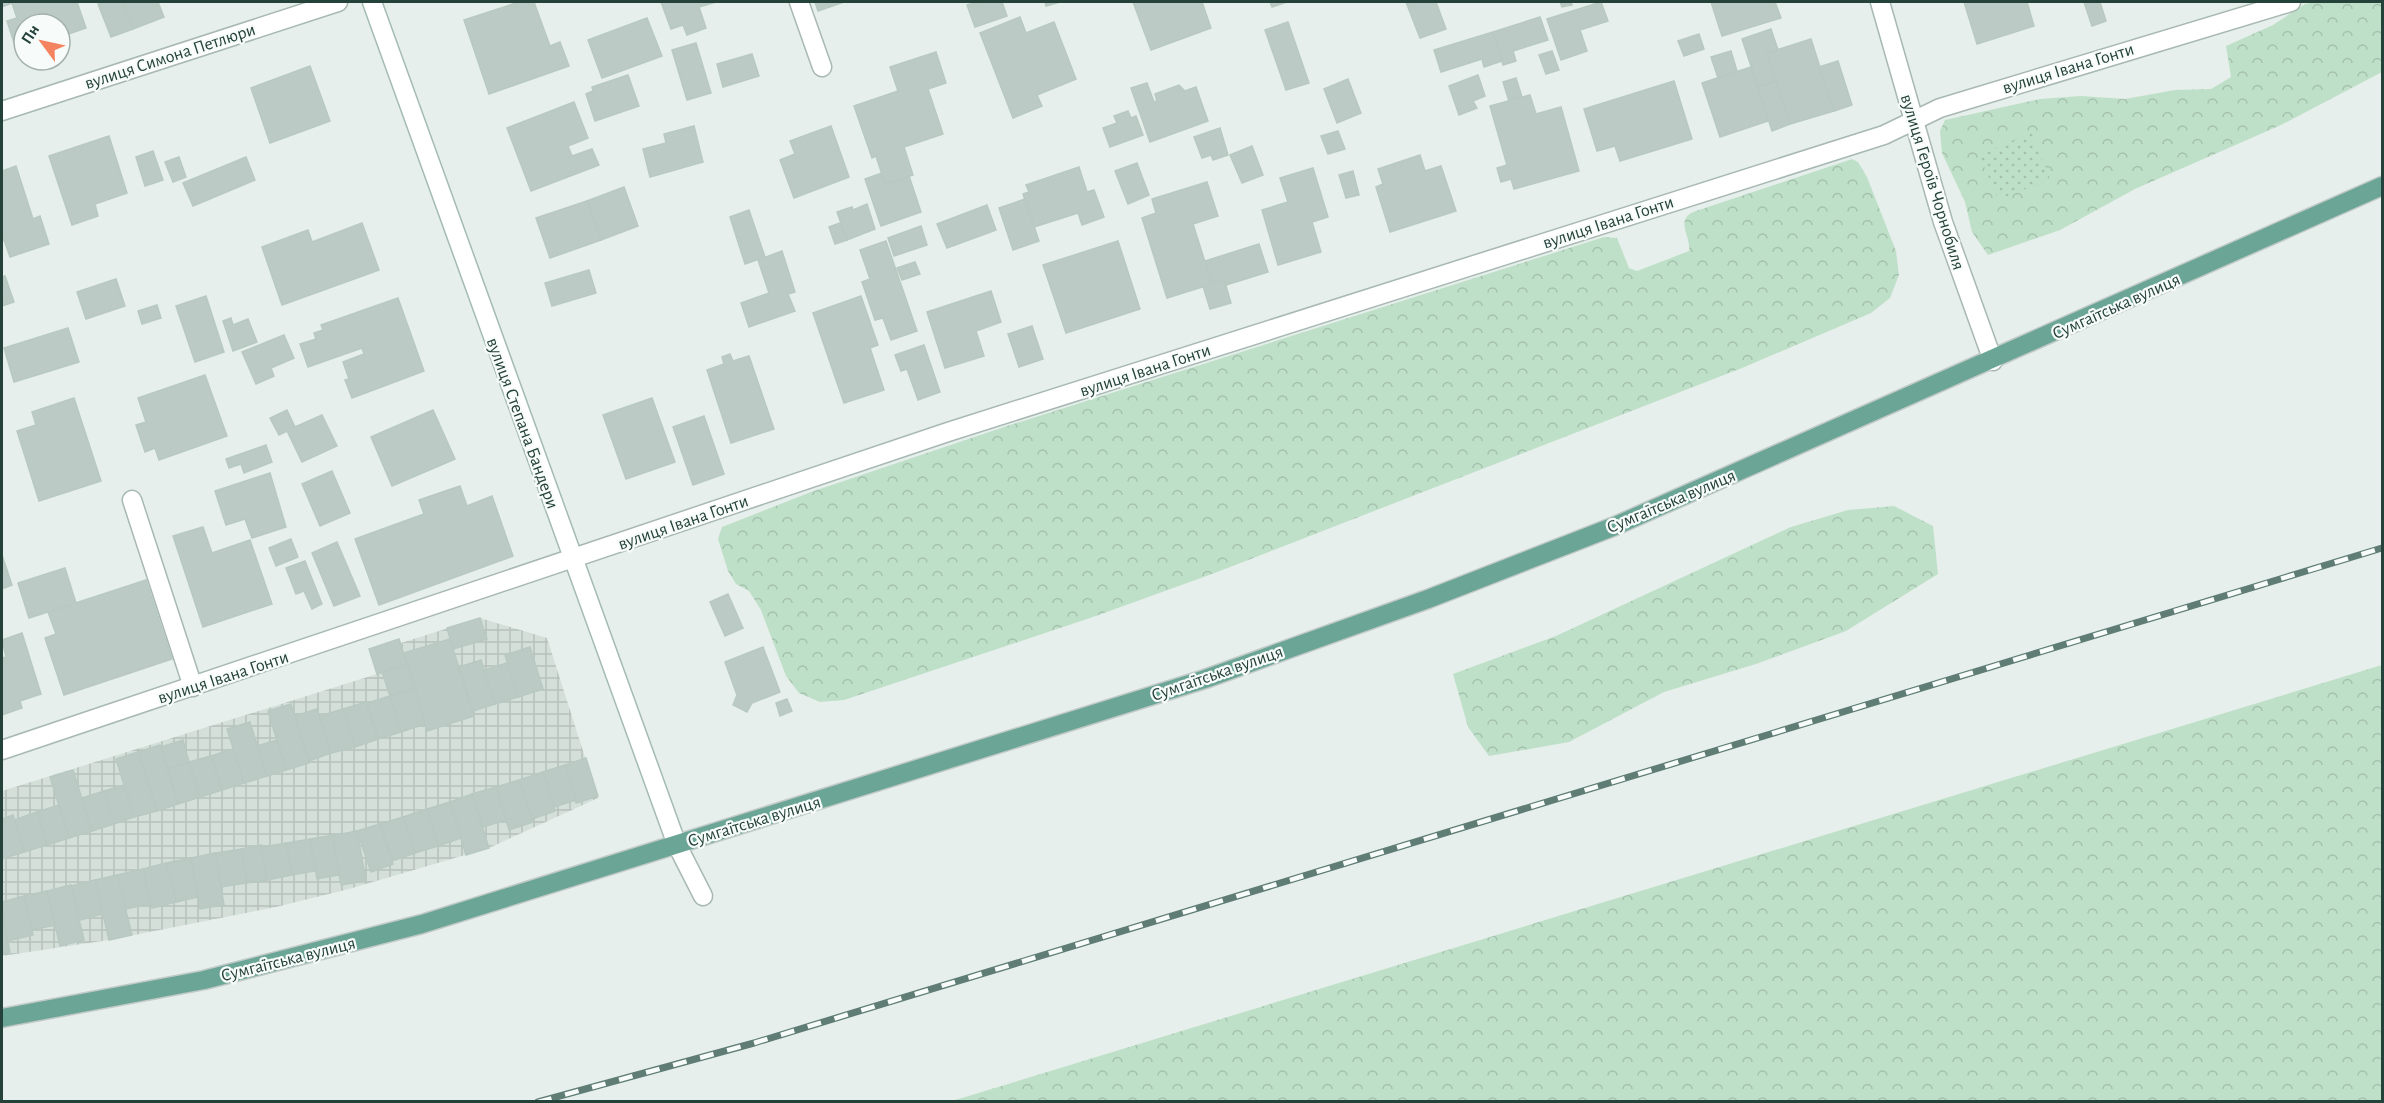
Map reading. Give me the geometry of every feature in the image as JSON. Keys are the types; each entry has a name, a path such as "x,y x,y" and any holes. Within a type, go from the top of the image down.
{"main road":[{"name":"Сумгаїтська вулиця","path":"2,1018 123,998 289,960 422,924 1205,679 1428,599 1615,526 1993,361 2382,186"}],"street":[{"name":"вулиця Симона Петлюри","path":"2,111 338,2"},
{"name":"вулиця Степана Бандери","path":"372,2 678,844 703,896"},
{"path":"799,2 822,67"},
{"name":"вулиця Героїв Чорнобиля","path":"1880,2 1949,241 1993,361"},
{"name":"вулиця Івана Гонти","path":"2,750 573,560 948,432 1884,135 1940,108 2004,87 2291,2"},
{"path":"132,500 193,687"}],"shaded area":[{"path":"480,618 547,638 598,798 489,848 349,889 276,907 109,940 2,956 2,791 377,674 369,649 399,639 401,643"}],"green space":[{"path":"2382,2 2382,72 2281,125 2135,189 2060,230 1988,255 1972,232 1965,202 1942,153 1940,131 1945,120 2040,99 2081,96 2125,99 2175,90 2211,89 2231,77 2226,46 2273,25 2305,4"},
{"path":"2032,133 2050,179 1998,200 1979,154"},
{"path":"1852,159 1858,162 1867,177 1896,251 1899,275 1890,298 1871,313 1742,368 1212,574 1093,617 844,700 820,702 799,693 786,676 761,610 749,591 736,584 728,571 718,539 722,527 811,492 1004,427 1604,237 1617,238 1629,268 1637,271 1689,251 1684,224 1693,212"},
{"path":"1894,506 1933,526 1938,574 1846,631 1756,664 1664,692 1569,742 1489,756 1468,727 1453,674 1556,636 1791,527 1848,510"},
{"path":"2382,665 2382,1101 952,1101"}],"building":[{"path":"2,2 77,2 86,28 72,33 72,12 15,12 12,3 2,7"},
{"path":"123,2 133,29 111,37 98,4"},
{"path":"123,2 158,2 164,17 133,29"},
{"path":"519,2 534,2 550,46 560,42 569,66 489,94 464,20"},
{"path":"661,2 716,2 699,7 706,28 687,35 683,25 671,29"},
{"path":"815,2 844,2 818,11"},
{"path":"978,2 1002,2 1007,16 975,27 967,5"},
{"path":"1045,2 1060,2 1046,6"},
{"path":"1133,2 1202,2 1211,28 1151,50"},
{"path":"1270,2 1287,2 1272,7"},
{"path":"1406,2 1436,2 1446,29 1420,38"},
{"path":"1560,2 1571,2 1572,5 1562,7"},
{"path":"1601,2 1608,21 1580,30 1587,51 1561,60 1547,19"},
{"path":"1711,2 1775,2 1781,18 1722,36"},
{"path":"1964,2 2027,2 2034,26 1977,44"},
{"path":"2084,2 2100,2 2106,21 2092,26"},
{"path":"1020,17 1026,33 1054,22 1076,79 1037,95 1042,106 1013,118 980,33"},
{"path":"1540,17 1548,40 1513,51 1516,61 1503,65 1493,32"},
{"path":"647,18 662,56 602,78 588,40"},
{"path":"12,20 12,36 7,21"},
{"path":"1288,22 1309,83 1286,90 1265,30"},
{"path":"1771,29 1778,50 1767,53 1776,81 1758,87 1742,39"},
{"path":"1493,32 1502,61 1484,67 1482,59 1441,72 1434,50"},
{"path":"1699,34 1704,49 1684,56 1678,41"},
{"path":"1811,39 1834,111 1790,124 1767,53"},
{"path":"696,43 711,93 687,100 672,50"},
{"path":"1552,51 1559,70 1546,74 1539,55"},
{"path":"1731,51 1737,71 1718,78 1711,57"},
{"path":"936,52 946,83 928,89 943,134 904,147 913,175 885,184 876,156 872,158 854,106 898,91 890,67"},
{"path":"752,54 759,76 723,87 717,64"},
{"path":"1838,61 1852,105 1834,111 1819,67"},
{"path":"310,66 330,121 270,143 251,88"},
{"path":"1751,67 1768,121 1720,137 1702,83"},
{"path":"628,75 639,106 595,121 586,94 593,91 592,87"},
{"path":"1478,75 1485,96 1473,101 1477,108 1459,115 1449,86"},
{"path":"1516,78 1522,97 1509,101 1503,82"},
{"path":"1348,79 1361,113 1337,123 1324,89"},
{"path":"1674,81 1692,139 1620,161 1615,146 1597,151 1584,109"},
{"path":"1776,81 1790,124 1772,131 1758,87"},
{"path":"1147,83 1154,102 1157,101 1155,94 1179,85 1185,91 1196,87 1208,121 1150,142 1131,88"},
{"path":"1530,95 1536,114 1561,107 1579,171 1514,189 1511,179 1501,182 1497,168 1507,165 1490,106"},
{"path":"574,102 588,138 568,146 572,156 592,149 599,165 531,191 507,128"},
{"path":"1128,111 1131,118 1136,116 1143,135 1110,147 1103,128 1117,123 1114,116"},
{"path":"694,126 703,162 650,177 643,149 666,143 664,134"},
{"path":"831,126 849,177 794,198 780,160 795,154 790,141"},
{"path":"1220,128 1228,155 1213,160 1211,155 1202,158 1194,137"},
{"path":"1338,131 1345,149 1328,154 1321,136"},
{"path":"109,136 127,193 95,204 98,216 72,225 49,156"},
{"path":"1252,146 1263,175 1242,183 1230,155"},
{"path":"153,151 163,180 145,186 136,157"},
{"path":"1420,155 1425,171 1441,166 1456,211 1390,232 1376,187 1383,184 1378,169"},
{"path":"179,157 186,177 173,182 165,162"},
{"path":"246,157 255,180 193,206 183,183"},
{"path":"1137,163 1149,195 1128,204 1115,171"},
{"path":"16,166 33,219 40,216 49,244 10,257 4,240 2,241 2,171"},
{"path":"1079,167 1087,192 1094,190 1104,217 1082,225 1078,213 1034,227 1023,194 1029,192 1026,185"},
{"path":"1313,168 1328,217 1312,222 1321,252 1278,265 1262,210 1288,202 1280,178"},
{"path":"1353,171 1359,195 1346,198 1339,175"},
{"path":"882,173 885,184 909,176 921,212 881,226 865,179"},
{"path":"1207,182 1218,216 1193,224 1212,284 1167,298 1142,218 1156,213 1152,199"},
{"path":"624,187 638,226 601,240 587,201"},
{"path":"1025,199 1039,241 1013,250 999,208"},
{"path":"587,201 601,240 550,258 536,218"},
{"path":"867,204 875,229 847,240 837,212 852,207 853,210"},
{"path":"987,205 996,230 947,248 937,224"},
{"path":"749,210 765,257 745,264 730,217"},
{"path":"362,223 379,270 282,305 262,247 308,230 312,242"},
{"path":"840,223 847,240 835,244 829,227"},
{"path":"921,226 927,245 894,256 888,238"},
{"path":"886,241 917,331 891,340 883,318 875,320 862,282 870,279 860,250"},
{"path":"1118,241 1140,309 1066,333 1043,265"},
{"path":"1259,244 1268,272 1226,285 1224,279 1212,284 1205,261"},
{"path":"782,251 795,292 788,294 795,311 749,327 741,303 769,293 758,260"},
{"path":"915,262 920,274 902,280 897,268"},
{"path":"589,270 596,293 552,306 545,283"},
{"path":"5,276 14,302 2,306 2,277"},
{"path":"116,279 125,306 86,319 77,292"},
{"path":"1224,279 1231,303 1210,309 1203,286"},
{"path":"991,291 1001,322 976,331 984,356 945,368 927,312"},
{"path":"206,296 224,352 195,362 176,306"},
{"path":"861,296 878,345 870,348 884,390 844,403 813,313"},
{"path":"398,298 424,371 352,398 345,380 349,379 343,362 364,354 362,348 308,367 300,344 316,339 314,333 323,330 321,325"},
{"path":"157,305 161,318 142,324 138,311"},
{"path":"231,318 233,325 248,319 257,342 233,351 223,321"},
{"path":"1032,326 1043,359 1019,367 1008,334"},
{"path":"68,328 79,362 14,382 4,348"},
{"path":"284,335 294,358 271,368 274,376 256,384 242,352"},
{"path":"924,345 940,392 918,400 907,369 901,371 895,355"},
{"path":"730,354 733,361 749,356 774,429 731,443 707,370 724,364 722,357"},
{"path":"205,375 227,436 159,460 155,448 145,452 136,425 146,422 138,398"},
{"path":"74,398 101,481 39,501 17,431 36,425 32,412"},
{"path":"652,398 675,462 626,479 603,415"},
{"path":"287,410 295,427 322,415 337,446 302,462 287,431 279,435 270,418"},
{"path":"433,410 455,459 392,486 371,437"},
{"path":"704,416 724,474 693,485 673,427"},
{"path":"266,445 272,462 244,473 241,464 229,468 226,459"},
{"path":"332,471 350,513 320,526 302,484"},
{"path":"270,473 286,527 252,538 245,519 226,525 215,491"},
{"path":"460,486 467,506 492,496 513,556 379,605 355,539 424,514 419,500"},
{"path":"203,527 212,553 250,540 272,604 203,627 173,536"},
{"path":"291,539 298,557 276,566 269,548"},
{"path":"337,542 360,596 334,606 312,553"},
{"path":"2,555 12,585 2,589"},
{"path":"305,561 322,604 312,609 304,591 296,594 286,568"},
{"path":"65,568 76,603 29,618 18,583"},
{"path":"146,580 172,659 64,695 45,638 56,634 48,612"},
{"path":"728,594 743,628 725,636 710,602"},
{"path":"480,618 487,639 453,649 447,628"},
{"path":"22,633 41,694 20,701 22,708 2,715 2,658 6,657 2,640"},
{"path":"399,639 407,664 377,674 369,649"},
{"path":"450,639 474,716 427,731 404,653"},
{"path":"530,647 543,689 518,697 505,655"},
{"path":"763,647 780,692 752,703 747,712 733,705 737,695 725,662"},
{"path":"481,660 495,704 473,711 459,667"},
{"path":"507,663 518,697 495,704 484,670"},
{"path":"407,664 415,688 390,696 382,672"},
{"path":"415,688 425,724 401,732 390,696"},
{"path":"390,696 401,732 378,739 367,703"},
{"path":"787,699 792,711 780,716 776,703"},
{"path":"366,702 378,739 355,747 343,709"},
{"path":"291,704 309,763 286,770 268,711"},
{"path":"317,709 331,753 309,761 295,716"},
{"path":"343,709 355,747 331,753 320,716"},
{"path":"250,722 267,776 244,783 227,729"},
{"path":"183,740 189,762 168,769 161,747"},
{"path":"277,740 286,770 267,776 257,746"},
{"path":"160,745 178,804 157,811 138,752"},
{"path":"233,749 244,783 222,790 211,756"},
{"path":"138,752 157,811 134,817 116,759"},
{"path":"211,756 222,790 200,797 189,762"},
{"path":"586,758 598,796 576,803 565,765"},
{"path":"189,762 200,797 178,804 168,769"},
{"path":"565,765 576,800 554,807 543,772"},
{"path":"73,770 92,831 69,838 50,777"},
{"path":"543,772 555,811 532,819 519,780"},
{"path":"519,780 533,822 509,830 496,787"},
{"path":"124,785 134,817 114,824 104,791"},
{"path":"496,787 506,820 483,827 472,794"},
{"path":"104,791 114,824 92,831 82,798"},
{"path":"472,794 489,848 466,855 450,802"},
{"path":"450,802 461,838 438,846 427,809"},
{"path":"59,805 69,838 47,845 37,812"},
{"path":"427,809 438,846 415,853 403,817"},
{"path":"37,812 47,845 24,852 14,820"},
{"path":"13,815 24,852 2,859 2,819"},
{"path":"403,817 415,853 392,861 380,824"},
{"path":"380,824 393,864 371,872 357,831"},
{"path":"357,831 366,881 341,885 332,836"},
{"path":"332,835 339,875 317,879 310,839"},
{"path":"310,839 315,871 292,875 286,843"},
{"path":"286,843 292,875 267,880 261,847"},
{"path":"261,845 267,880 247,883 241,849"},
{"path":"241,849 247,883 221,887 215,853"},
{"path":"215,853 224,905 200,909 191,858"},
{"path":"191,858 198,897 176,902 166,863"},
{"path":"166,863 176,902 152,908 143,869"},
{"path":"143,869 151,904 126,909 117,875"},
{"path":"117,875 132,935 109,940 95,880"},
{"path":"95,880 102,914 80,920 71,886"},
{"path":"71,885 84,940 60,946 47,891"},
{"path":"47,891 55,925 32,930 24,896"},
{"path":"24,896 33,935 7,941 2,902"},
{"path":"2,915 10,952 2,954"}],"railway":[{"path":"538,1102 754,1043 2382,548"}]}
